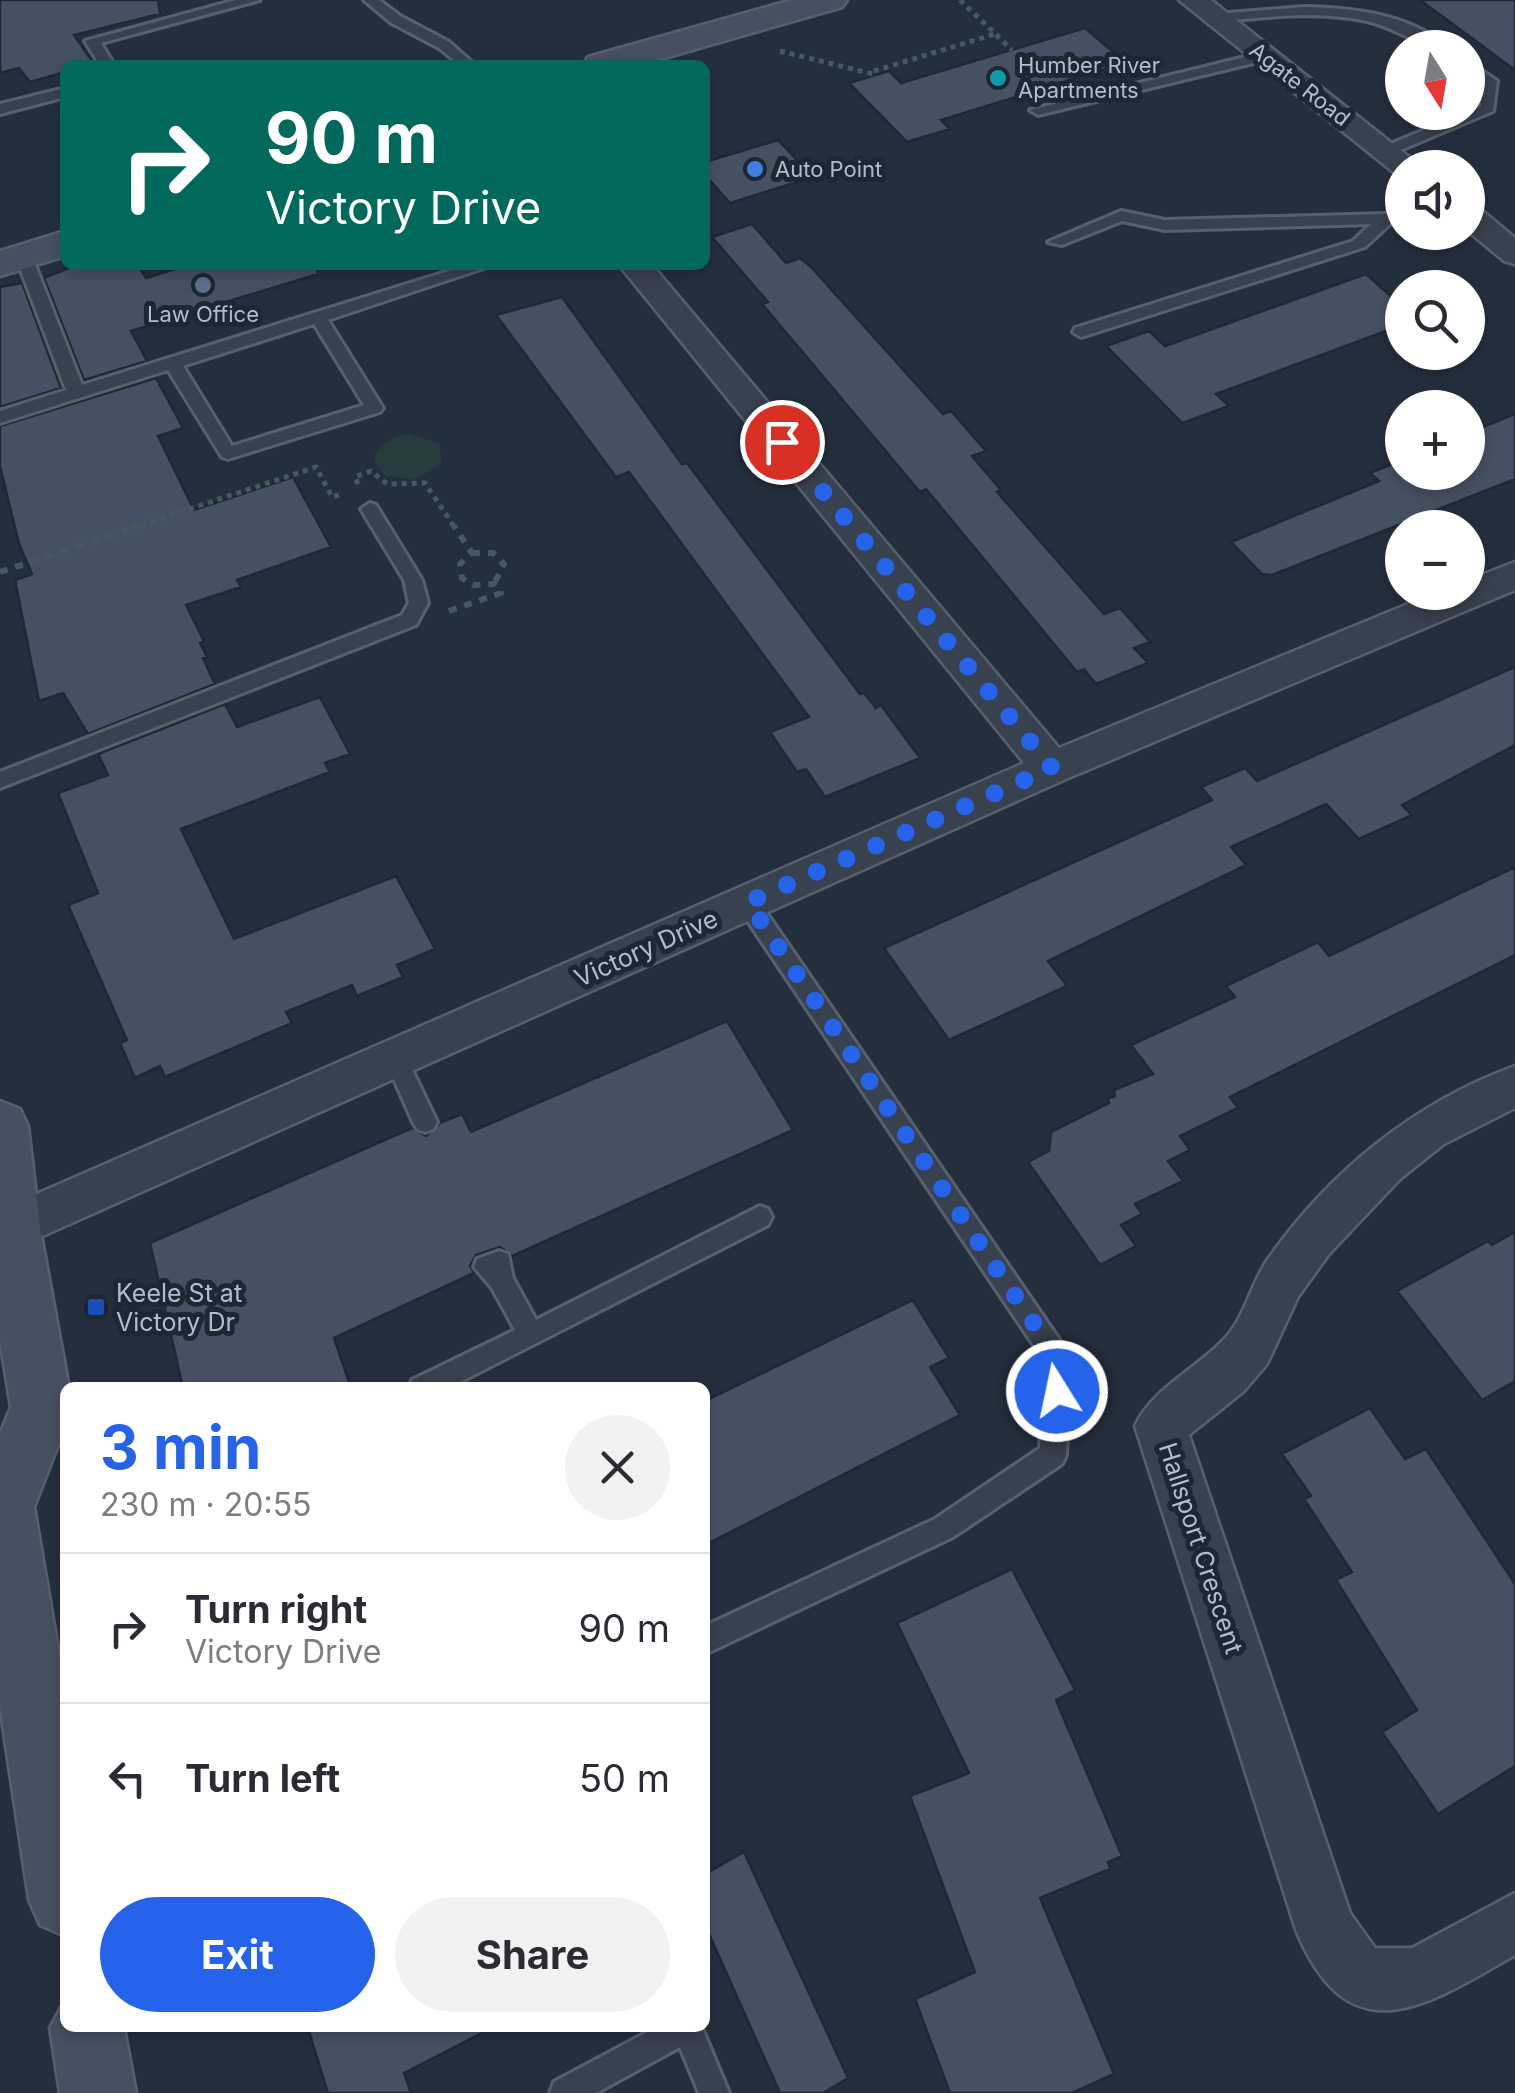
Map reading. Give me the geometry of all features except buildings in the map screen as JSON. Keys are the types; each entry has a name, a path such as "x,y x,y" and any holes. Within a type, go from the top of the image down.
{"main road":[{"path":"618,60 830,0"},
{"path":"0,226 60,208"},
{"path":"12,260 60,245"},
{"path":"0,1126 6,1231 42,1408 2,1498 10,1647 60,1877"}],"street":[{"name":"Agate Road","path":"1205,9 1385,150"},
{"path":"1485,229 1515,254"},
{"path":"640,270 1052,768"},
{"name":"Victory Drive","path":"6,1231 1052,768 1515,575"},
{"name":"Hallsport Crescent","path":"1515,1086 1428,1130 1383,1164 1312,1240 1282,1281 1249,1347 1226,1374 1161,1426 1326,1930 1360,1978 1418,1978 1515,1922"}],"lane":[{"path":"104,60 92,41 253,0"},
{"path":"370,0 390,20 448,43 463,60"},
{"path":"1205,9 1330,10 1417,30"},
{"path":"1038,110 1265,56"},
{"path":"1485,77 1490,81 1485,110"},
{"path":"0,109 60,93"},
{"path":"1413,150 1449,130"},
{"path":"1056,242 1121,216 1165,225 1385,217"},
{"path":"1081,332 1359,244 1385,224"},
{"path":"12,260 76,392"},
{"path":"0,418 468,270"},
{"path":"172,362 228,454 374,408 318,317"},
{"path":"0,780 409,620 419,603 413,580 370,509"},
{"path":"710,1638 944,1528 1053,1454 1058,1359 748,902"},
{"path":"396,1059 427,1126"},
{"path":"434,1382 760,1217"},
{"path":"495,1270 531,1335"},
{"path":"565,2093 679,2032"},
{"path":"688,2032 714,2093"}],"path":[{"path":"960,0 1012,50"},
{"path":"716,32 876,73 995,34"},
{"path":"0,572 316,468 332,497 360,489 355,477 371,472 387,484 424,483 472,553"},
{"path":"472,553 493,553 504,564 494,584 473,585 462,578 460,564 472,553"},
{"path":"409,620 434,616 501,593 494,584"}],"green space":[{"path":"409,434 439,443 442,463 415,480 384,475 374,461 378,450 392,439"}],"place":[{"name":"Humber River Apartments","path":"998,78"},
{"name":"Auto Point","path":"755,169"},
{"name":"Law Office","path":"203,285"},
{"name":"Keele St at Victory Dr","path":"96,1307"}],"route":[{"path":"782,442 1052,768 748,902 1058,1359 1057,1391"}]}
